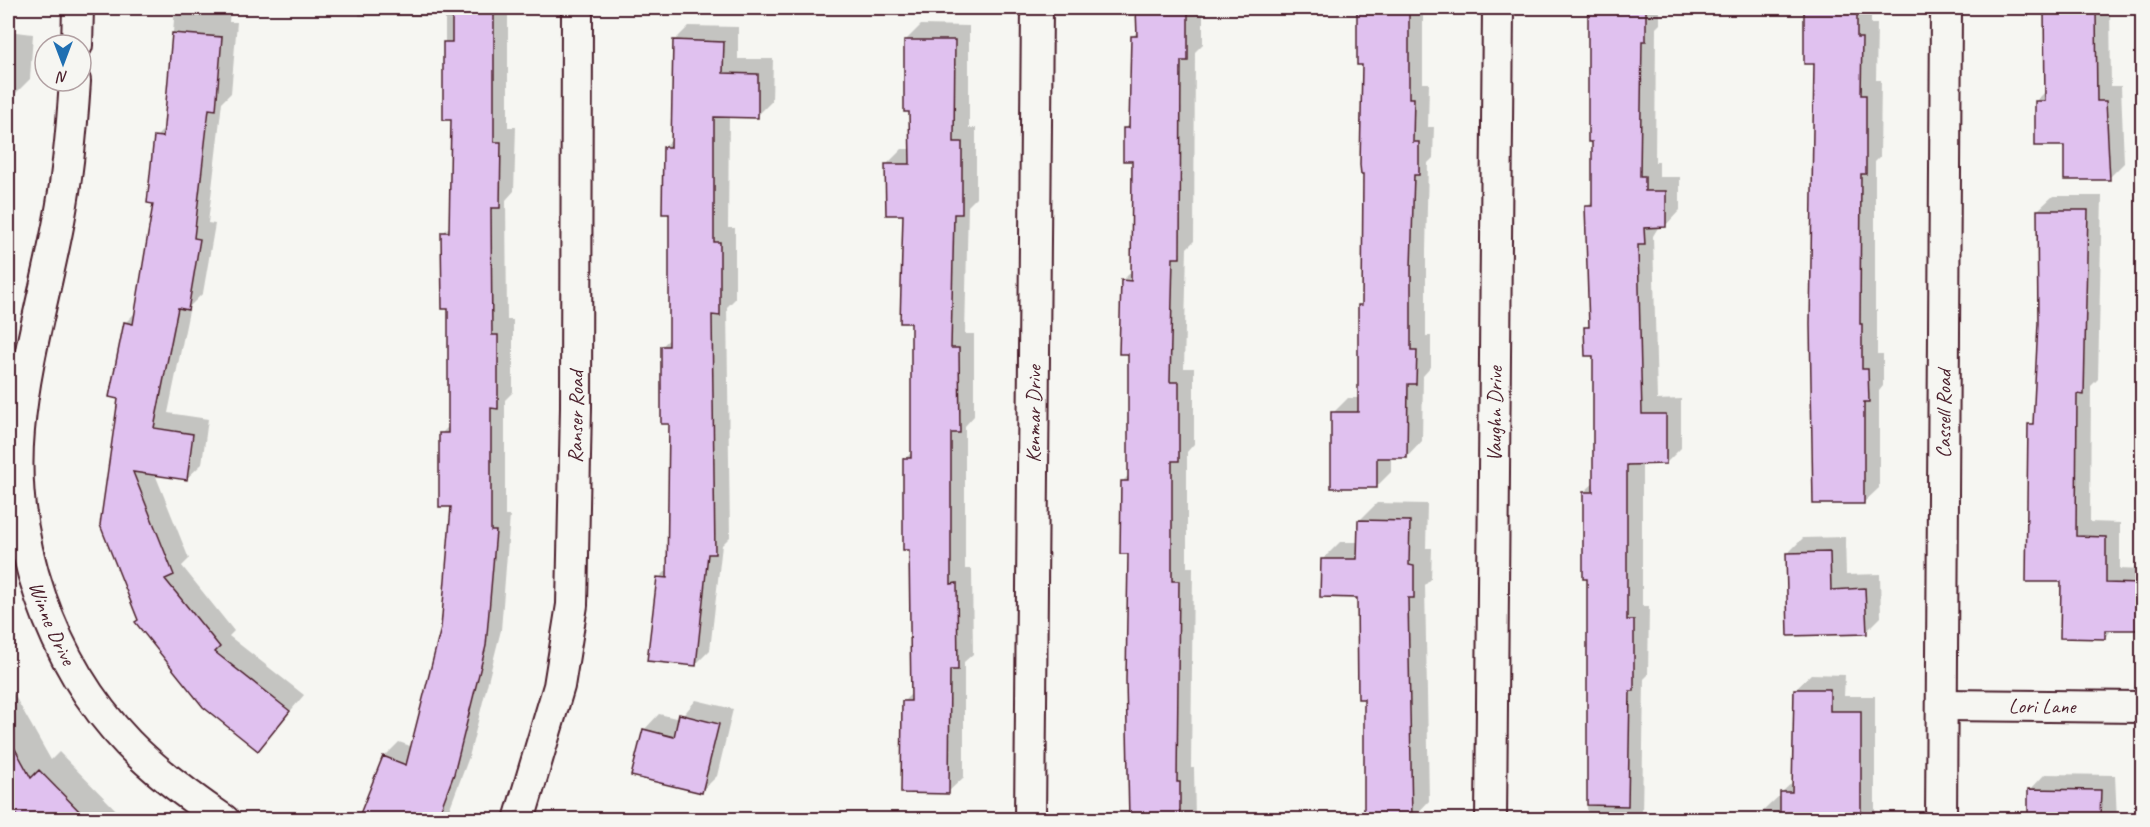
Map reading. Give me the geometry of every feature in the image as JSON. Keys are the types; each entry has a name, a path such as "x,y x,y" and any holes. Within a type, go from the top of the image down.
{"street":[{"path":"77,33 78,8"},
{"name":"Ranser Road","path":"519,819 559,686 572,605 576,419 577,8"},
{"name":"Kenmar Drive","path":"1030,819 1036,8"},
{"name":"Vaughn Drive","path":"1491,819 1498,8"},
{"name":"Cassell Road","path":"1941,819 1946,8"},
{"name":"Winne Drive","path":"74,93 59,221 19,354 17,494 26,551 46,610 81,679 114,727 154,768 224,819"},
{"name":"Lori Lane","path":"1942,705 2142,707"}],"building":[{"path":"452,8 494,8 494,142 501,142 500,208 491,208 492,335 498,335 498,409 491,408 491,531 496,531 486,646 454,774 437,819 358,819 383,756 406,765 441,628 451,507 439,507 439,433 448,433 448,309 442,309 441,232 449,232 451,120 443,120 443,42 452,42"},
{"path":"1136,8 1188,8 1188,61 1181,61 1180,258 1173,258 1170,382 1179,382 1179,461 1172,461 1172,581 1179,581 1177,782 1180,782 1180,819 1129,819 1126,680 1128,554 1120,554 1121,481 1128,481 1128,354 1119,354 1121,280 1131,281 1132,161 1123,161 1123,128 1129,128 1131,36 1137,36"},
{"path":"1357,8 1409,8 1409,98 1414,98 1413,142 1419,142 1419,175 1414,175 1411,267 1411,350 1417,350 1416,384 1408,384 1407,458 1377,458 1377,488 1331,488 1331,412 1358,412 1358,305 1362,305 1363,174 1361,174 1360,165 1362,65 1357,65"},
{"path":"1588,8 1646,8 1646,41 1642,41 1640,176 1645,176 1645,191 1666,191 1666,227 1644,228 1645,245 1638,245 1642,414 1666,414 1666,464 1627,465 1627,620 1634,620 1634,691 1630,691 1628,806 1587,805 1587,579 1583,579 1583,492 1593,492 1593,356 1585,356 1584,327 1589,327 1585,206 1592,206 1592,142 1588,142"},
{"path":"1804,8 1857,8 1857,38 1862,38 1861,95 1866,95 1866,174 1861,174 1860,324 1862,324 1862,369 1868,369 1869,402 1864,402 1864,504 1813,504 1810,324 1814,64 1804,64"},
{"path":"2044,8 2096,8 2097,101 2106,101 2110,180 2064,180 2064,146 2035,146 2035,101 2045,101"},
{"path":"172,33 222,37 216,110 209,109 194,238 200,239 188,310 178,308 154,428 193,434 187,480 133,472 174,575 165,579 220,647 215,652 290,711 258,751 203,707 135,622 138,620 100,525 118,399 109,397 124,322 133,324 153,204 147,203 154,136 163,137"},
{"path":"673,40 724,42 723,73 758,74 758,118 714,117 714,242 720,242 720,316 712,315 715,554 708,554 696,666 647,661 657,577 667,578 669,424 661,424 661,346 669,346 669,214 662,214 663,147 671,147"},
{"path":"904,40 955,40 954,142 962,142 962,214 954,214 951,348 959,348 960,433 951,433 951,584 957,583 958,670 950,670 949,794 901,793 902,701 911,701 909,550 903,550 903,458 911,458 911,323 900,323 903,215 886,215 885,164 910,164 909,112 904,112"},
{"path":"2037,210 2088,210 2084,395 2077,394 2076,536 2106,537 2106,583 2142,584 2142,630 2105,630 2105,639 2060,638 2061,582 2026,582 2028,424 2033,424 2038,323"},
{"path":"1358,520 1410,521 1409,565 1414,566 1414,598 1408,598 1412,819 1364,819 1364,699 1358,699 1357,598 1320,597 1321,559 1357,559"},
{"path":"1830,552 1831,590 1865,588 1867,634 1788,636 1786,553"},
{"path":"1794,689 1830,689 1830,711 1861,711 1861,819 1780,819 1780,792 1792,792"},
{"path":"679,714 719,724 702,793 631,776 643,729 674,737"},
{"path":"8,736 31,778 39,770 87,819 20,819 8,807"},
{"path":"2028,789 2101,790 2100,819 2028,819"}]}
